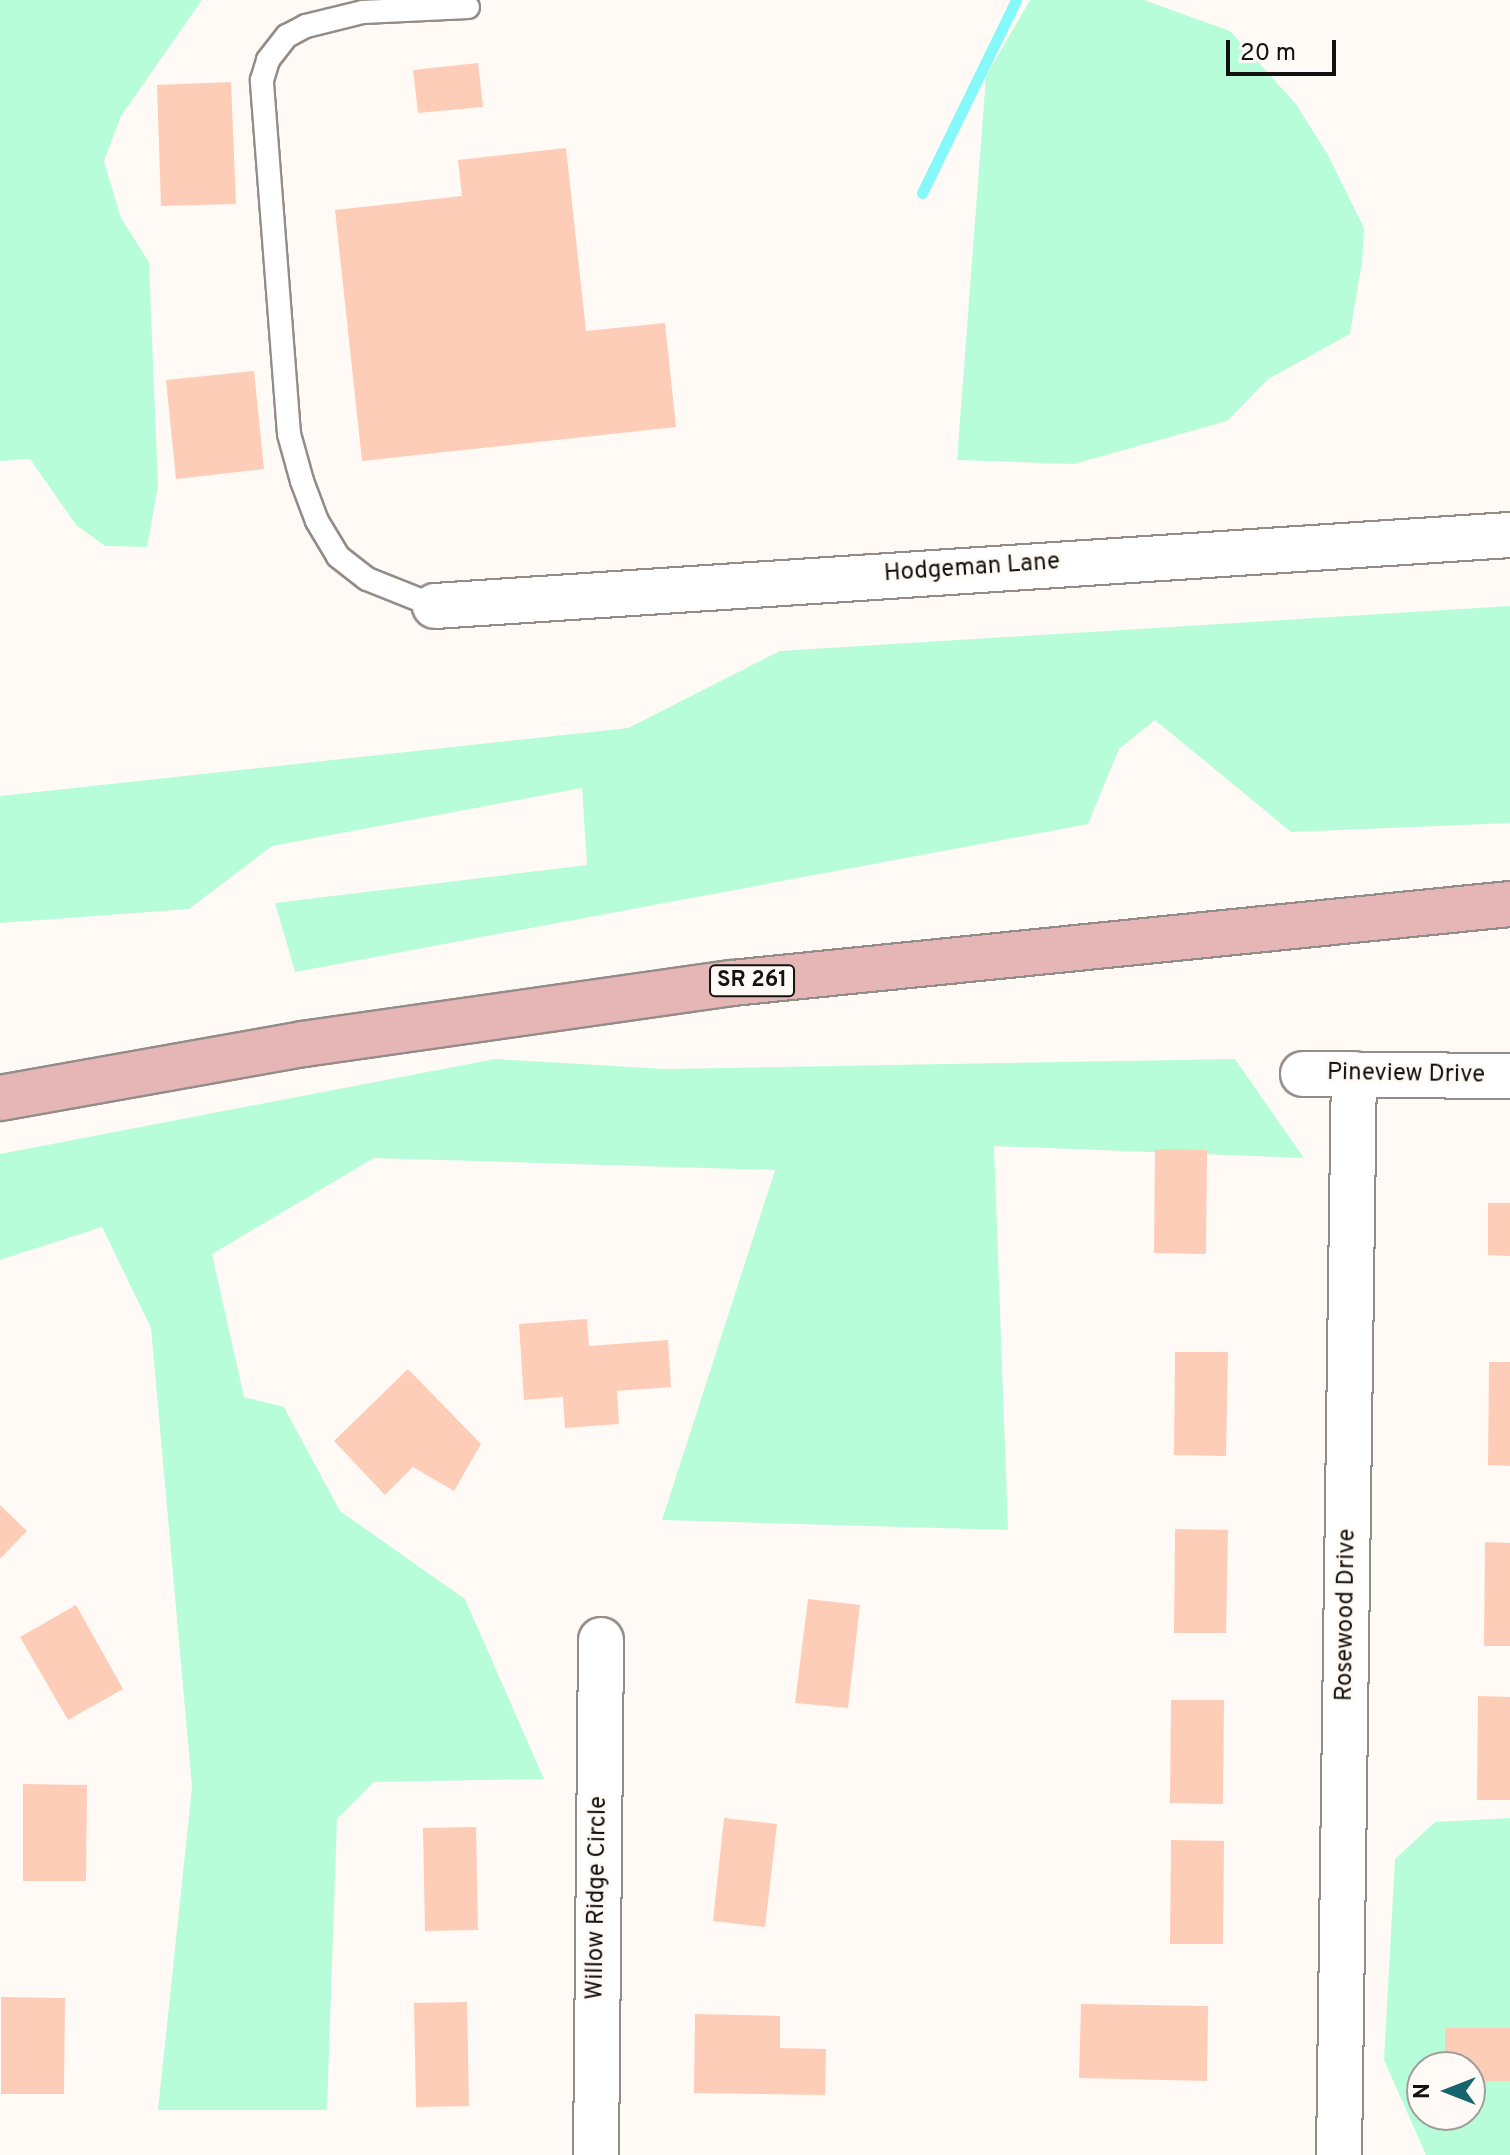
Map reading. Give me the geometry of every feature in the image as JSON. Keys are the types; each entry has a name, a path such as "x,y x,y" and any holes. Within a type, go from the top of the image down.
{"main road":[{"name":"SR 261","path":"0,1098 303,1044 732,983 1510,904"}],"street":[{"name":"Hodgeman Lane","path":"435,606 1510,535"},
{"name":"Pineview Drive","path":"1303,1074 1510,1076"},
{"name":"Rosewood Drive","path":"1339,2155 1354,1074"},
{"name":"Willow Ridge Circle","path":"596,2155 601,1640"}],"lane":[{"path":"435,606 367,579 338,556 317,521 302,481 289,434 262,80 268,60 287,36 306,26 363,12 468,7"}],"green space":[{"path":"0,0 202,0 121,116 104,161 121,218 149,262 158,486 147,547 105,546 76,525 30,459 0,461"},
{"path":"1030,0 1144,0 1230,31 1296,104 1328,155 1364,228 1362,262 1350,334 1268,379 1227,421 1074,464 957,460 986,76"},
{"path":"1510,606 1510,823 1291,832 1155,720 1119,749 1088,824 295,972 275,903 587,865 582,788 272,846 189,909 0,923 0,796 628,728 780,651"},
{"path":"495,1059 665,1069 1235,1059 1304,1158 994,1146 1008,1530 662,1520 775,1170 374,1158 212,1254 244,1397 284,1407 340,1511 465,1599 544,1779 374,1782 337,1819 327,2110 158,2110 192,1787 151,1328 102,1227 0,1260 0,1154"},
{"path":"1510,1818 1510,2155 1426,2155 1415,2131 1486,2131 1486,2051 1406,2051 1406,2110 1384,2060 1395,1859 1435,1822"}],"building":[{"path":"478,63 483,107 418,113 413,70"},
{"path":"231,82 236,204 161,206 157,85"},
{"path":"566,148 586,331 665,323 676,427 362,461 335,210 462,196 458,160"},
{"path":"254,371 264,469 176,479 166,380"},
{"path":"1155,1149 1207,1150 1206,1254 1154,1253"},
{"path":"1488,1203 1510,1203 1510,1256 1488,1255"},
{"path":"587,1319 589,1346 668,1340 671,1387 617,1391 619,1424 565,1428 563,1397 524,1400 519,1324"},
{"path":"1175,1352 1228,1352 1226,1456 1174,1455"},
{"path":"1489,1362 1510,1362 1510,1466 1488,1465"},
{"path":"408,1369 481,1444 454,1491 413,1467 385,1495 334,1441"},
{"path":"0,1505 27,1531 0,1559"},
{"path":"1175,1529 1228,1530 1226,1633 1174,1633"},
{"path":"1485,1542 1510,1543 1510,1646 1484,1646"},
{"path":"808,1599 860,1605 848,1708 795,1703"},
{"path":"76,1605 123,1689 68,1720 20,1637"},
{"path":"1478,1696 1510,1697 1510,1800 1477,1800"},
{"path":"1171,1700 1224,1700 1223,1804 1170,1803"},
{"path":"23,1784 87,1785 86,1881 23,1881"},
{"path":"724,1818 777,1824 765,1927 713,1921"},
{"path":"476,1827 478,1930 425,1931 423,1828"},
{"path":"1171,1840 1224,1841 1223,1944 1170,1944"},
{"path":"1,1997 65,1998 64,2094 1,2094"},
{"path":"467,2002 469,2106 416,2107 414,2003"},
{"path":"1081,2004 1208,2006 1207,2081 1079,2078"},
{"path":"695,2014 780,2016 780,2048 826,2049 825,2095 694,2093"},
{"path":"1445,2028 1510,2028 1510,2081 1486,2081 1486,2051 1445,2051"}],"waterway":[{"path":"922,193 1016,0"}]}
